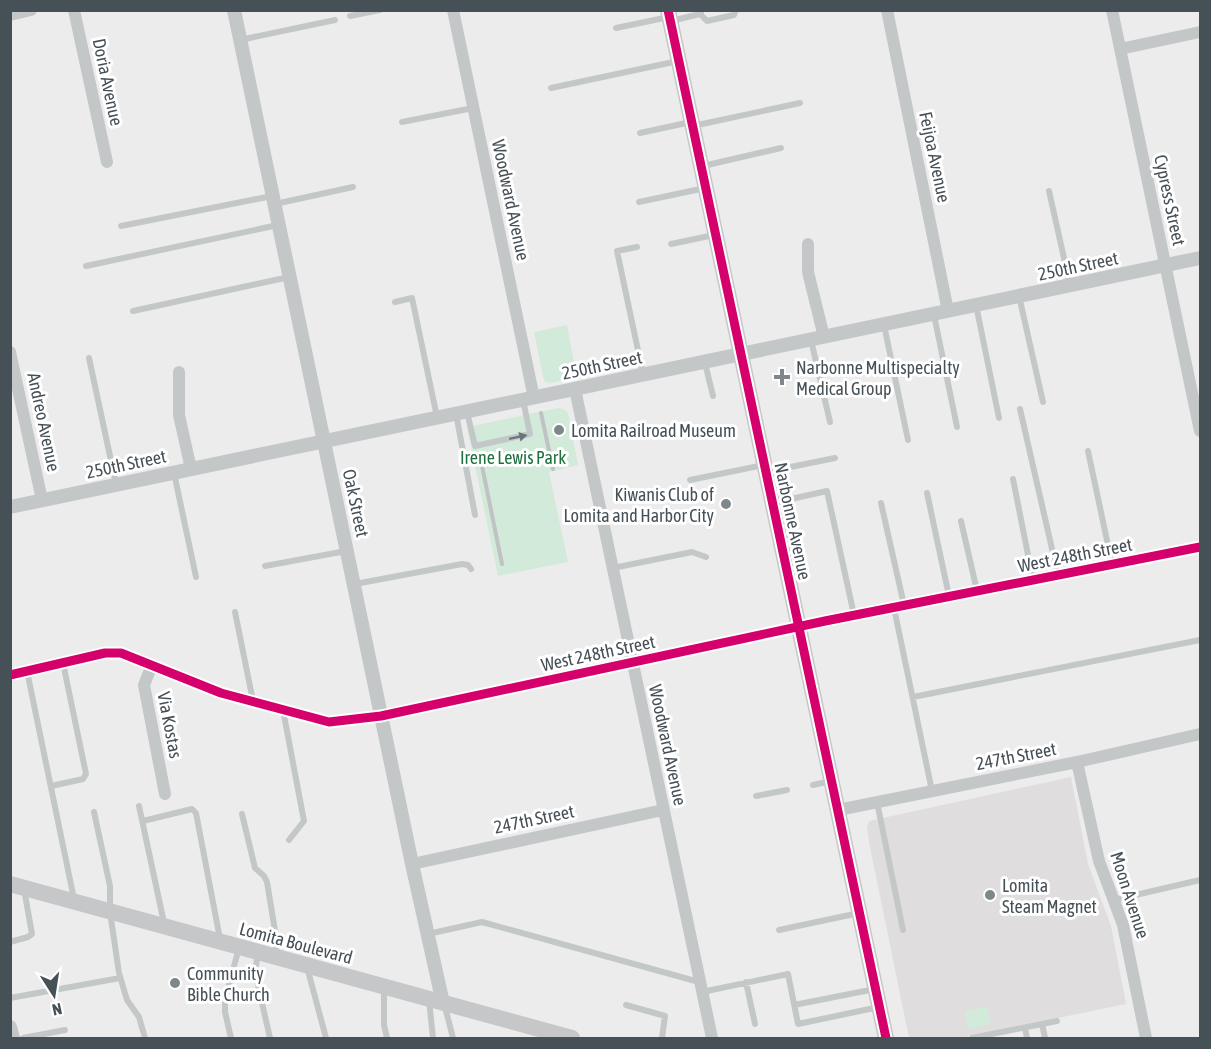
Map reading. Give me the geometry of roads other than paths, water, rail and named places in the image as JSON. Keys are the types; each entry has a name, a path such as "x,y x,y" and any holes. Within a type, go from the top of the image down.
{"main road":[{"name":"Narbonne Avenue","path":"669,16 886,1038"},
{"name":"Lomita Boulevard","path":"17,886 572,1038"}],"street":[{"path":"10,15 31,10"},
{"name":"Doria Avenue","path":"74,10 106,162"},
{"name":"Oak Street","path":"234,10 428,934 436,1002"},
{"name":"Woodward Avenue","path":"453,10 528,399"},
{"name":"Feijoa Avenue","path":"887,10 941,313"},
{"name":"Cypress Street","path":"1112,10 1198,408 1200,431"},
{"path":"1120,49 1200,32"},
{"path":"808,244 808,272 818,339"},
{"name":"250th Street","path":"10,507 1200,258"},
{"name":"Andreo Avenue","path":"10,352 42,500"},
{"path":"179,372 179,415 191,469"},
{"name":"Woodward Avenue","path":"575,389 712,1038"},
{"name":"West 248th Street","path":"10,675 105,653 121,653 221,693 329,722 381,716 799,626 1200,547"},
{"name":"Via Kostas","path":"152,665 144,685 165,794"},
{"name":"247th Street","path":"838,810 1077,762 1200,734"},
{"name":"Moon Avenue","path":"1077,762 1099,861 1123,925 1146,1038"},
{"name":"247th Street","path":"412,864 663,810"},
{"path":"10,1027 13,1038"}],"lane":[{"path":"350,16 380,10"},
{"path":"616,28 669,16 700,12 707,21 734,15 736,10"},
{"path":"240,40 335,20"},
{"path":"551,88 679,61"},
{"path":"640,133 800,103"},
{"path":"402,122 473,108"},
{"path":"701,166 781,148"},
{"path":"121,226 353,187"},
{"path":"639,202 705,188"},
{"path":"1049,191 1070,286"},
{"path":"86,266 279,225"},
{"path":"671,244 715,234"},
{"path":"637,247 616,251 643,375"},
{"path":"133,311 290,277"},
{"path":"1019,296 1043,402"},
{"path":"395,302 412,298 437,418"},
{"path":"976,305 999,418"},
{"path":"941,313 957,427"},
{"path":"884,325 908,440"},
{"path":"818,339 830,422"},
{"path":"89,358 116,485"},
{"path":"705,362 713,396"},
{"path":"461,413 475,446 530,434 528,399"},
{"path":"1020,409 1058,575"},
{"path":"461,413 475,515"},
{"path":"1088,451 1112,564"},
{"path":"690,480 836,458"},
{"path":"174,473 196,577"},
{"path":"1013,479 1033,580"},
{"path":"772,503 827,491 854,615"},
{"path":"927,493 949,596"},
{"path":"881,503 913,698 932,791"},
{"path":"961,520 977,591"},
{"path":"265,566 347,551"},
{"path":"612,568 692,552 706,557"},
{"path":"354,584 462,564 468,565 471,569"},
{"path":"235,612 253,702"},
{"path":"913,698 1200,640"},
{"path":"51,786 83,779 86,774 63,663"},
{"path":"27,671 75,903"},
{"path":"283,710 304,821 290,840"},
{"path":"813,785 831,781"},
{"path":"756,796 787,790"},
{"path":"877,802 903,930"},
{"path":"139,806 165,927"},
{"path":"143,821 192,809 196,813 221,943"},
{"path":"94,812 110,886 110,912 120,978 128,1000 139,1017 145,1038"},
{"path":"242,814 255,868 267,882 276,937 275,958"},
{"path":"1114,900 1200,880"},
{"path":"10,942 32,934 17,886"},
{"path":"779,930 860,913"},
{"path":"428,934 483,922 701,987 788,974 798,1024 880,1007"},
{"path":"231,1038 225,1012 225,999 239,948"},
{"path":"258,953 255,972 270,1038"},
{"path":"307,966 326,1038"},
{"path":"10,998 120,978"},
{"path":"746,982 755,1024"},
{"path":"384,987 384,1025 387,1038"},
{"path":"794,1005 876,988"},
{"path":"433,1038 436,1002"},
{"path":"436,1002 449,1017 453,1038"},
{"path":"626,1005 665,1016 662,1038"},
{"path":"972,1038 1057,1021"},
{"path":"1042,1024 1046,1038"},
{"path":"1025,1028 1027,1038"},
{"path":"23,1038 65,1030"}],"railway":[{"path":"541,413 553,469"},
{"path":"481,461 502,564"}],"place":[{"name":"Narbonne Multispecialty Medical Group","path":"782,377"},
{"name":"Lomita Railroad Museum","path":"559,430"},
{"name":"Kiwanis Club of Lomita and Harbor City","path":"726,504"},
{"name":"Lomita Steam Magnet","path":"990,895"},
{"name":"Community Bible Church","path":"175,983"}],"park label":[{"name":"Irene Lewis Park","path":"513,457"}]}
